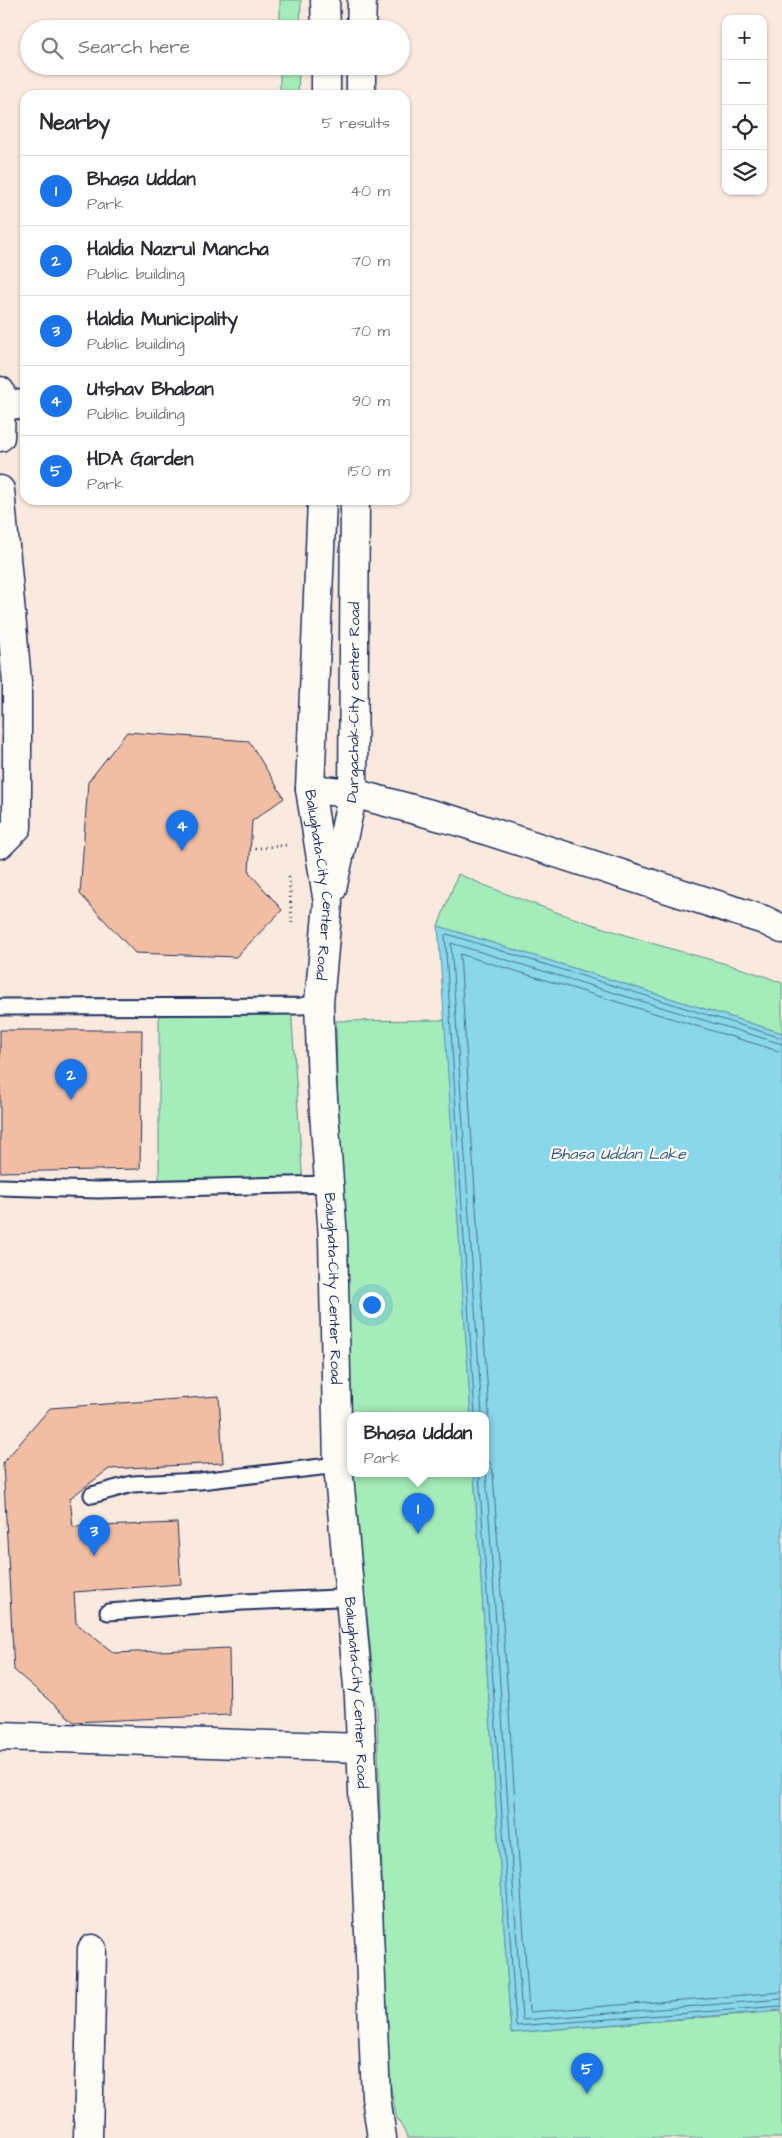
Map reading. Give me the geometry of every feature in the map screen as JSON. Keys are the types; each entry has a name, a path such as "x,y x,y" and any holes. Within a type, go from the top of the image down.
{"main road":[{"path":"325,0 326,20"},
{"path":"362,0 362,20"},
{"path":"326,75 326,90"},
{"path":"361,75 361,90"},
{"path":"0,437 9,400"},
{"path":"0,490 17,682 17,827 0,844"},
{"name":"Balughata-City Center Road","path":"322,505 310,789 328,903 319,1002 322,1084 333,1238 338,1465 351,1596 361,1748 376,2097 382,2138"},
{"name":"Durgachak-City center Road","path":"328,903 353,794 355,505"},
{"path":"310,789 353,794 460,822 764,920 782,929"},
{"path":"0,1736 361,1748"},
{"path":"88,2138 92,1949"}],"lane":[{"path":"0,1007 168,1008 300,1006 319,1002"},
{"path":"0,1187 98,1190 330,1184"},
{"path":"92,1494 132,1484 200,1481 338,1465"},
{"path":"108,1612 351,1596"}],"path":[{"path":"250,849 287,845"}],"green space":[{"path":"280,0 301,0 300,20 280,20"},
{"path":"280,75 299,75 298,90 280,90"},
{"path":"458,874 576,919 749,971 782,983 782,1033 438,926"},
{"path":"291,1006 303,1184 159,1188 159,1008"},
{"path":"445,1020 471,1412 351,1412 338,1119 336,1021"},
{"path":"352,1477 474,1477 511,2033 782,2011 782,2138 408,2138 396,2116 388,2072 377,1712"}],"water":[{"name":"Bhasa Uddan Lake","path":"438,926 782,1033 782,2010 511,2033 474,1477 489,1477 489,1412 471,1412"}],"building":[{"path":"127,732 249,741 284,798 252,821 249,872 282,910 236,957 135,953 80,894 88,782"},
{"path":"0,1030 142,1030 140,1169 0,1172"},
{"path":"219,1396 223,1463 109,1469 70,1498 73,1527 177,1523 181,1584 74,1592 76,1623 114,1653 229,1648 230,1715 74,1722 14,1670 3,1463 50,1408"}],"place":[{"name":"Utshav Bhaban","path":"182,851"},
{"name":"Haldia Nazrul Mancha","path":"71,1100"},
{"name":"Bhasa Uddan","path":"418,1534"},
{"name":"Haldia Municipality","path":"94,1556"},
{"name":"HDA Garden","path":"587,2094"}]}
